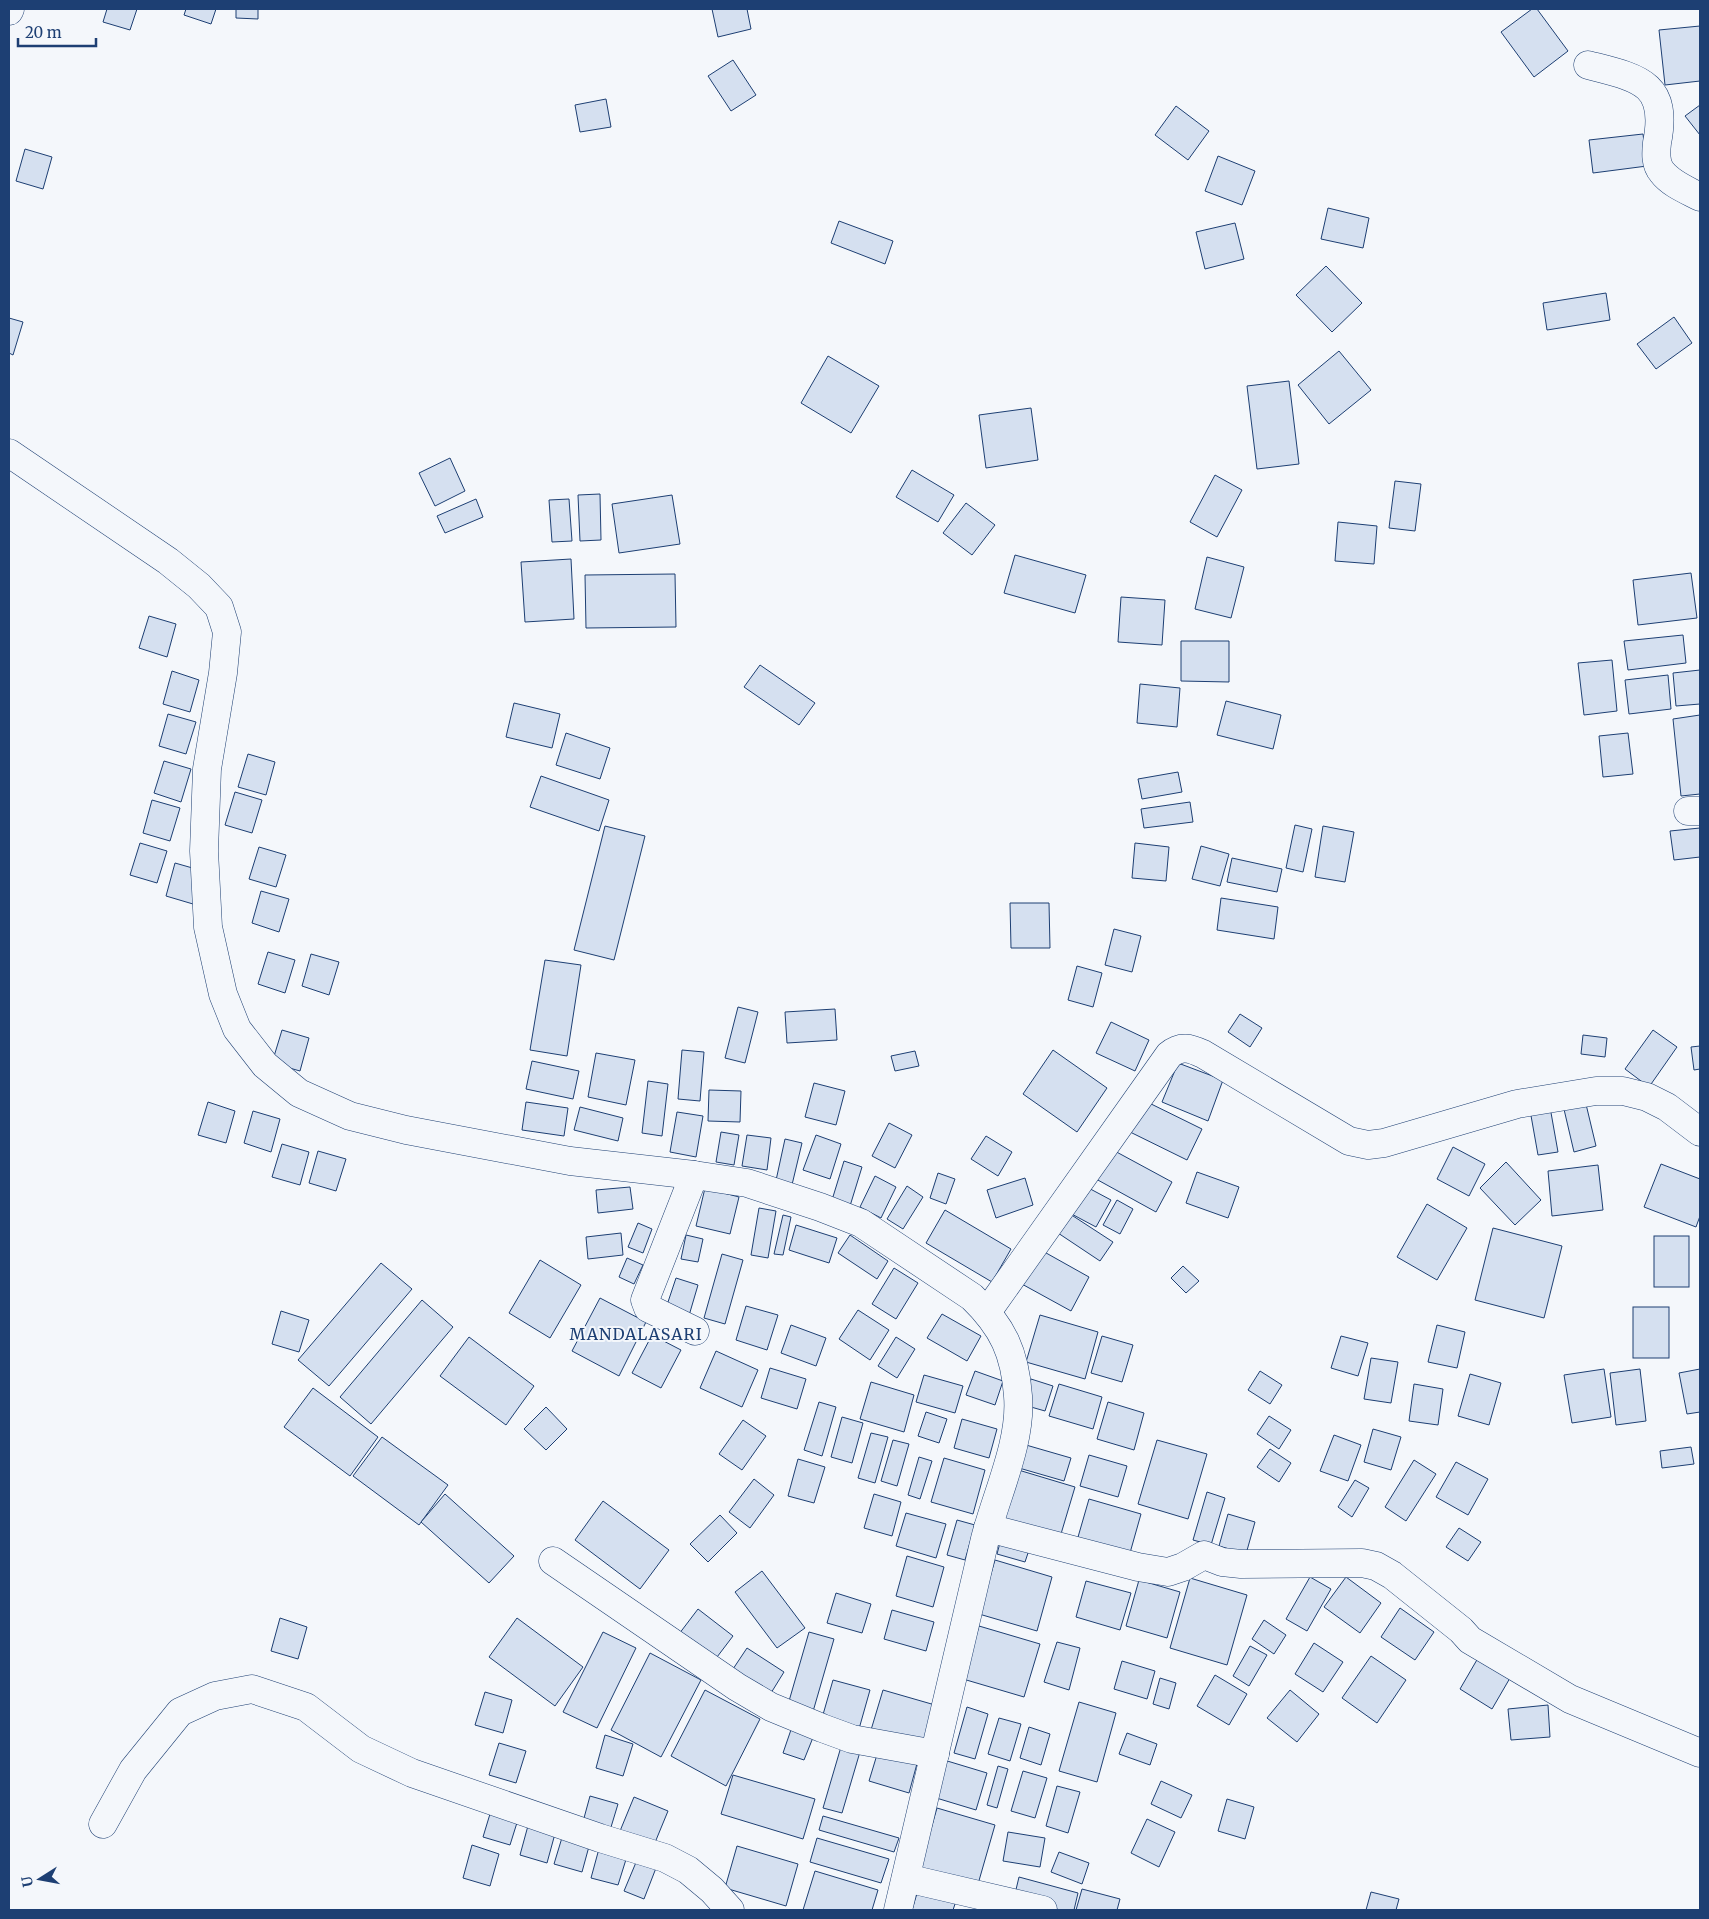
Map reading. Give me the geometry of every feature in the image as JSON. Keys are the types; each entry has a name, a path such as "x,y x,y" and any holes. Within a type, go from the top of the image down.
{"street":[{"path":"1588,65 1645,84 1657,100 1659,107 1661,122 1656,153 1661,171 1676,184 1700,197"},
{"path":"9,453 168,560 199,586 219,607 227,632 223,672 207,769 204,851 208,926 223,994 237,1029 265,1065 299,1094 350,1116 406,1130 570,1161 747,1183 820,1207 861,1223 972,1297 987,1312 1005,1338 1014,1364 1018,1398 1016,1431 988,1528 898,1910"},
{"path":"987,1312 1169,1055 1175,1050 1190,1048 1203,1054 1350,1141 1368,1145 1384,1143 1517,1104 1596,1091 1623,1091 1647,1097 1667,1107 1700,1132"},
{"path":"694,1175 646,1300 648,1308 695,1331"},
{"path":"988,1528 1138,1567 1168,1572 1183,1567 1204,1555 1222,1562 1241,1564 1362,1563 1376,1566 1410,1588 1461,1630 1470,1640 1570,1699 1700,1753"},
{"path":"553,1561 729,1682 771,1707 852,1739 934,1754"},
{"path":"103,1824 133,1770 180,1712 215,1696 252,1689 306,1707 361,1749 412,1773 572,1829 665,1858 688,1870 712,1890 730,1910"},
{"path":"906,1878 1043,1910"}],"building":[{"path":"107,9 137,9 130,30 103,22"},
{"path":"186,9 216,9 211,24 184,15"},
{"path":"236,9 258,9 258,19 236,18"},
{"path":"712,9 747,9 751,29 718,37"},
{"path":"1532,9 1537,9 1568,51 1534,77 1501,32"},
{"path":"1700,26 1700,81 1665,85 1659,30"},
{"path":"733,60 756,95 731,111 708,76"},
{"path":"606,99 611,127 580,132 575,105"},
{"path":"1700,105 1700,135 1685,116"},
{"path":"1176,106 1209,131 1188,160 1155,135"},
{"path":"1643,134 1647,166 1593,173 1589,140"},
{"path":"25,149 52,157 43,189 16,181"},
{"path":"1218,156 1255,171 1242,205 1205,191"},
{"path":"1328,208 1369,218 1363,248 1321,239"},
{"path":"839,221 893,241 885,264 831,243"},
{"path":"1235,223 1244,259 1205,269 1196,232"},
{"path":"1326,266 1362,303 1332,332 1296,295"},
{"path":"1606,293 1610,320 1547,330 1543,303"},
{"path":"1674,317 1692,343 1656,369 1637,344"},
{"path":"9,318 23,322 13,355 9,353"},
{"path":"1339,351 1371,390 1329,424 1298,385"},
{"path":"828,356 879,386 851,433 801,403"},
{"path":"1289,381 1299,464 1257,469 1247,386"},
{"path":"1031,408 1038,460 986,468 979,415"},
{"path":"450,458 465,491 435,506 419,473"},
{"path":"912,470 954,495 938,522 896,497"},
{"path":"1215,475 1242,490 1217,537 1190,522"},
{"path":"1395,481 1421,484 1415,531 1389,528"},
{"path":"600,494 601,540 580,541 578,495"},
{"path":"672,495 680,544 619,553 612,504"},
{"path":"476,499 483,517 445,533 437,516"},
{"path":"569,499 572,541 552,542 549,500"},
{"path":"966,503 995,525 972,555 943,533"},
{"path":"1338,522 1377,526 1374,564 1335,561"},
{"path":"1015,555 1086,575 1075,613 1004,593"},
{"path":"1207,557 1244,567 1231,618 1195,609"},
{"path":"571,559 574,619 525,622 521,562"},
{"path":"1691,573 1697,618 1638,625 1633,580"},
{"path":"675,574 676,627 586,628 585,575"},
{"path":"1121,597 1165,600 1162,645 1118,642"},
{"path":"149,616 176,624 167,657 139,648"},
{"path":"1683,635 1686,663 1628,670 1624,641"},
{"path":"1181,641 1229,641 1229,682 1181,681"},
{"path":"1612,660 1617,711 1584,715 1578,663"},
{"path":"760,665 815,703 799,725 744,687"},
{"path":"1700,670 1700,704 1676,706 1673,673"},
{"path":"172,671 199,680 190,712 163,704"},
{"path":"1668,675 1671,709 1629,714 1625,680"},
{"path":"1140,684 1180,688 1177,727 1137,723"},
{"path":"1226,701 1281,715 1273,749 1217,735"},
{"path":"514,703 560,714 552,748 506,737"},
{"path":"168,714 196,722 186,754 159,746"},
{"path":"1700,715 1700,794 1681,796 1673,719"},
{"path":"566,733 610,748 600,779 556,765"},
{"path":"1628,733 1633,774 1603,777 1599,736"},
{"path":"248,754 275,762 266,795 238,787"},
{"path":"164,761 191,769 181,802 154,793"},
{"path":"1178,772 1182,792 1142,799 1138,779"},
{"path":"541,776 609,800 599,831 530,807"},
{"path":"235,792 262,800 252,833 225,825"},
{"path":"152,800 180,808 170,841 143,833"},
{"path":"1190,802 1193,822 1144,828 1141,809"},
{"path":"1295,825 1312,829 1303,872 1286,868"},
{"path":"605,826 645,836 614,960 574,950"},
{"path":"1323,826 1354,832 1345,882 1315,877"},
{"path":"1700,828 1700,857 1674,860 1670,831"},
{"path":"140,843 167,851 157,883 130,875"},
{"path":"1135,843 1169,847 1166,881 1132,878"},
{"path":"1201,846 1229,854 1220,886 1192,879"},
{"path":"259,847 286,855 276,887 249,879"},
{"path":"1232,858 1282,869 1277,892 1227,882"},
{"path":"175,863 203,871 193,904 166,896"},
{"path":"261,891 289,899 279,932 252,923"},
{"path":"1221,898 1278,907 1274,939 1217,930"},
{"path":"1010,903 1049,903 1050,948 1011,948"},
{"path":"1114,929 1141,936 1132,972 1105,965"},
{"path":"268,952 295,960 285,993 258,984"},
{"path":"311,954 339,962 329,995 302,986"},
{"path":"545,960 581,965 567,1056 530,1050"},
{"path":"1077,966 1102,973 1093,1007 1068,1000"},
{"path":"738,1007 758,1012 745,1063 725,1058"},
{"path":"835,1009 837,1040 787,1043 785,1012"},
{"path":"1240,1014 1262,1028 1250,1047 1228,1032"},
{"path":"1111,1022 1149,1040 1135,1071 1096,1053"},
{"path":"282,1030 309,1038 300,1071 272,1063"},
{"path":"1653,1030 1677,1047 1649,1087 1625,1069"},
{"path":"1583,1035 1607,1038 1605,1057 1581,1054"},
{"path":"1700,1046 1700,1069 1694,1070 1691,1047"},
{"path":"682,1050 704,1052 700,1101 678,1099"},
{"path":"1053,1050 1107,1088 1077,1132 1023,1094"},
{"path":"915,1051 919,1066 895,1071 891,1056"},
{"path":"596,1053 635,1060 626,1105 588,1097"},
{"path":"532,1061 579,1071 573,1099 526,1089"},
{"path":"1178,1063 1223,1080 1208,1121 1162,1102"},
{"path":"648,1081 668,1084 662,1136 642,1133"},
{"path":"814,1083 845,1091 836,1125 805,1117"},
{"path":"709,1090 741,1091 740,1122 708,1121"},
{"path":"1141,1099 1202,1129 1187,1160 1126,1130"},
{"path":"1585,1100 1596,1146 1574,1152 1563,1105"},
{"path":"208,1102 235,1111 226,1143 198,1135"},
{"path":"526,1102 568,1108 564,1136 522,1130"},
{"path":"580,1107 623,1118 618,1141 574,1130"},
{"path":"1550,1107 1558,1152 1538,1155 1530,1110"},
{"path":"253,1111 280,1119 271,1152 244,1143"},
{"path":"677,1112 703,1116 696,1157 670,1152"},
{"path":"889,1123 912,1135 895,1168 872,1156"},
{"path":"721,1132 739,1135 734,1165 716,1162"},
{"path":"747,1135 771,1138 767,1170 742,1166"},
{"path":"816,1135 841,1144 830,1179 803,1170"},
{"path":"986,1136 1012,1152 998,1176 971,1159"},
{"path":"785,1139 802,1143 791,1189 775,1185"},
{"path":"282,1144 309,1152 300,1185 272,1177"},
{"path":"1453,1147 1485,1164 1469,1196 1437,1179"},
{"path":"1111,1149 1172,1182 1156,1212 1096,1179"},
{"path":"318,1151 346,1159 336,1191 309,1183"},
{"path":"844,1161 862,1167 850,1206 832,1200"},
{"path":"1506,1162 1541,1200 1515,1225 1480,1188"},
{"path":"1661,1164 1700,1179 1700,1216 1696,1227 1644,1207"},
{"path":"1598,1165 1603,1210 1552,1216 1548,1171"},
{"path":"1197,1172 1239,1187 1228,1218 1186,1203"},
{"path":"938,1173 955,1179 946,1204 930,1198"},
{"path":"875,1176 896,1187 881,1218 860,1207"},
{"path":"1025,1178 1033,1205 996,1218 987,1190"},
{"path":"1081,1184 1111,1200 1096,1227 1066,1211"},
{"path":"907,1186 923,1197 903,1229 887,1219"},
{"path":"630,1187 633,1209 598,1213 596,1190"},
{"path":"705,1188 739,1197 730,1234 696,1226"},
{"path":"1117,1200 1133,1209 1120,1234 1103,1225"},
{"path":"1427,1204 1467,1228 1437,1280 1397,1257"},
{"path":"759,1208 776,1211 768,1258 751,1255"},
{"path":"945,1210 1011,1249 992,1282 926,1243"},
{"path":"1070,1214 1113,1242 1100,1261 1058,1233"},
{"path":"783,1215 791,1217 783,1255 774,1254"},
{"path":"638,1223 652,1229 643,1253 628,1247"},
{"path":"796,1225 837,1238 829,1263 789,1250"},
{"path":"1493,1228 1562,1246 1544,1318 1475,1300"},
{"path":"621,1233 623,1255 588,1259 586,1237"},
{"path":"686,1235 703,1239 698,1262 681,1259"},
{"path":"850,1235 888,1261 877,1279 838,1253"},
{"path":"1654,1236 1689,1236 1689,1287 1654,1287"},
{"path":"1039,1249 1089,1277 1071,1311 1020,1283"},
{"path":"722,1254 743,1260 725,1324 704,1318"},
{"path":"627,1258 643,1265 634,1284 619,1277"},
{"path":"540,1260 581,1285 550,1338 509,1313"},
{"path":"381,1263 412,1289 329,1386 298,1360"},
{"path":"1183,1266 1199,1281 1186,1293 1171,1278"},
{"path":"894,1268 918,1283 896,1319 872,1304"},
{"path":"676,1278 698,1285 688,1319 665,1311"},
{"path":"600,1298 646,1322 619,1376 572,1351"},
{"path":"422,1300 453,1327 371,1424 340,1397"},
{"path":"746,1306 778,1315 767,1350 736,1340"},
{"path":"1633,1307 1669,1307 1669,1358 1633,1358"},
{"path":"858,1310 889,1330 870,1360 839,1339"},
{"path":"281,1311 309,1320 299,1352 272,1344"},
{"path":"942,1314 981,1336 967,1361 927,1338"},
{"path":"1040,1315 1098,1332 1085,1379 1026,1362"},
{"path":"791,1325 826,1338 816,1366 781,1353"},
{"path":"1437,1325 1465,1332 1457,1368 1428,1362"},
{"path":"652,1335 681,1350 661,1388 632,1373"},
{"path":"1102,1336 1133,1345 1122,1382 1091,1373"},
{"path":"1341,1336 1368,1343 1358,1376 1331,1368"},
{"path":"469,1337 534,1386 506,1425 440,1376"},
{"path":"896,1337 915,1349 897,1378 878,1366"},
{"path":"716,1351 758,1370 742,1407 700,1388"},
{"path":"1371,1358 1398,1362 1391,1403 1364,1399"},
{"path":"770,1368 806,1379 797,1409 761,1398"},
{"path":"1604,1369 1611,1417 1572,1423 1564,1375"},
{"path":"1640,1369 1646,1421 1616,1425 1610,1373"},
{"path":"1700,1369 1700,1412 1687,1414 1679,1373"},
{"path":"975,1371 1003,1381 995,1405 966,1395"},
{"path":"1260,1371 1282,1385 1270,1404 1248,1390"},
{"path":"1470,1374 1501,1383 1489,1425 1458,1416"},
{"path":"924,1375 963,1386 955,1413 916,1402"},
{"path":"1031,1379 1053,1386 1045,1411 1024,1405"},
{"path":"871,1382 914,1395 904,1432 860,1419"},
{"path":"1059,1384 1102,1397 1093,1429 1049,1416"},
{"path":"1414,1384 1443,1389 1438,1425 1409,1421"},
{"path":"313,1388 378,1437 350,1476 284,1427"},
{"path":"819,1402 836,1407 822,1456 804,1450"},
{"path":"1108,1402 1144,1413 1134,1450 1097,1439"},
{"path":"546,1407 567,1429 546,1450 524,1429"},
{"path":"926,1412 947,1419 939,1443 918,1436"},
{"path":"1269,1416 1291,1430 1279,1449 1257,1434"},
{"path":"842,1417 863,1423 852,1463 831,1457"},
{"path":"962,1419 997,1429 989,1458 954,1448"},
{"path":"743,1420 766,1436 742,1470 719,1454"},
{"path":"1373,1429 1401,1437 1391,1470 1364,1462"},
{"path":"871,1433 888,1437 875,1483 858,1478"},
{"path":"1334,1435 1361,1445 1348,1481 1320,1471"},
{"path":"382,1437 448,1485 419,1525 353,1476"},
{"path":"893,1440 909,1444 897,1486 881,1481"},
{"path":"1157,1440 1207,1454 1188,1519 1138,1504"},
{"path":"1026,1445 1071,1458 1064,1481 1019,1468"},
{"path":"1691,1447 1694,1464 1662,1468 1660,1451"},
{"path":"1270,1449 1291,1463 1279,1482 1257,1467"},
{"path":"1089,1455 1127,1466 1118,1497 1080,1486"},
{"path":"919,1457 932,1461 920,1499 908,1495"},
{"path":"944,1458 985,1470 973,1514 931,1502"},
{"path":"798,1459 825,1467 814,1503 788,1496"},
{"path":"1414,1460 1436,1474 1406,1521 1385,1507"},
{"path":"1456,1462 1488,1479 1468,1515 1436,1497"},
{"path":"1015,1469 1075,1487 1058,1544 998,1526"},
{"path":"754,1479 774,1495 750,1528 729,1512"},
{"path":"1355,1480 1369,1488 1352,1517 1338,1507"},
{"path":"1207,1492 1225,1498 1211,1545 1193,1540"},
{"path":"445,1494 514,1556 489,1583 421,1522"},
{"path":"874,1494 901,1502 892,1536 864,1528"},
{"path":"1089,1499 1141,1514 1128,1560 1076,1544"},
{"path":"603,1501 669,1550 640,1589 575,1540"},
{"path":"906,1513 946,1524 936,1558 896,1546"},
{"path":"1228,1514 1255,1522 1246,1554 1219,1546"},
{"path":"720,1515 737,1533 708,1562 690,1544"},
{"path":"957,1520 975,1525 965,1560 947,1555"},
{"path":"1459,1528 1481,1542 1468,1561 1446,1547"},
{"path":"1001,1539 1030,1547 1025,1562 997,1554"},
{"path":"907,1556 944,1567 933,1607 896,1596"},
{"path":"995,1560 1052,1577 1037,1631 979,1614"},
{"path":"762,1571 805,1628 777,1648 735,1592"},
{"path":"1310,1577 1331,1589 1307,1631 1286,1619"},
{"path":"1346,1577 1381,1603 1360,1633 1324,1607"},
{"path":"1190,1578 1247,1595 1227,1665 1170,1648"},
{"path":"1139,1580 1180,1592 1167,1638 1126,1626"},
{"path":"1086,1581 1131,1593 1120,1630 1076,1617"},
{"path":"836,1593 871,1604 862,1633 827,1623"},
{"path":"1400,1608 1434,1632 1415,1660 1381,1637"},
{"path":"698,1609 733,1636 714,1661 679,1634"},
{"path":"892,1610 934,1622 926,1651 884,1639"},
{"path":"280,1618 307,1627 298,1659 271,1651"},
{"path":"517,1618 583,1667 555,1706 489,1657"},
{"path":"1264,1620 1286,1635 1274,1654 1252,1639"},
{"path":"979,1626 1040,1644 1024,1697 963,1679"},
{"path":"603,1632 636,1648 597,1728 563,1712"},
{"path":"809,1632 834,1639 812,1715 787,1708"},
{"path":"1057,1642 1080,1648 1069,1690 1044,1682"},
{"path":"1314,1643 1343,1662 1323,1692 1295,1674"},
{"path":"1250,1646 1267,1655 1249,1686 1233,1676"},
{"path":"747,1648 784,1672 771,1693 733,1669"},
{"path":"650,1653 701,1680 661,1757 611,1730"},
{"path":"1371,1656 1406,1680 1377,1723 1342,1698"},
{"path":"1478,1658 1510,1678 1492,1709 1460,1689"},
{"path":"1122,1661 1155,1671 1147,1699 1114,1689"},
{"path":"1215,1675 1247,1694 1229,1725 1197,1706"},
{"path":"1160,1678 1176,1683 1169,1709 1153,1704"},
{"path":"833,1680 870,1690 857,1736 820,1725"},
{"path":"705,1690 760,1719 726,1786 671,1756"},
{"path":"883,1690 935,1705 924,1745 871,1730"},
{"path":"1290,1690 1319,1714 1297,1742 1267,1718"},
{"path":"485,1692 512,1700 503,1733 475,1725"},
{"path":"1079,1702 1116,1713 1097,1782 1059,1771"},
{"path":"1548,1705 1550,1737 1511,1740 1508,1709"},
{"path":"967,1707 988,1714 975,1759 954,1753"},
{"path":"999,1718 1021,1724 1010,1761 988,1754"},
{"path":"794,1721 816,1730 804,1760 783,1753"},
{"path":"1029,1727 1050,1734 1041,1765 1020,1758"},
{"path":"1127,1733 1157,1744 1150,1765 1119,1754"},
{"path":"605,1735 633,1744 623,1776 596,1768"},
{"path":"843,1740 862,1745 842,1813 823,1808"},
{"path":"499,1743 526,1751 516,1783 489,1775"},
{"path":"879,1748 918,1760 909,1793 869,1781"},
{"path":"944,1760 987,1773 976,1810 933,1797"},
{"path":"998,1766 1008,1769 997,1808 987,1805"},
{"path":"1023,1771 1047,1778 1035,1818 1011,1811"},
{"path":"733,1775 815,1799 803,1839 721,1814"},
{"path":"1161,1781 1192,1795 1181,1818 1151,1804"},
{"path":"1057,1786 1080,1792 1068,1833 1046,1826"},
{"path":"590,1796 618,1804 608,1837 581,1829"},
{"path":"634,1797 668,1811 654,1845 620,1831"},
{"path":"1227,1799 1254,1807 1245,1839 1218,1831"},
{"path":"493,1804 520,1813 510,1845 483,1837"},
{"path":"937,1808 995,1825 976,1891 918,1874"},
{"path":"823,1816 899,1838 894,1852 819,1830"},
{"path":"1147,1819 1175,1832 1159,1867 1131,1853"},
{"path":"529,1822 556,1830 547,1863 520,1855"},
{"path":"564,1831 591,1839 582,1872 554,1864"},
{"path":"1008,1832 1045,1838 1040,1867 1003,1861"},
{"path":"817,1838 889,1859 881,1883 810,1862"},
{"path":"472,1845 499,1854 490,1886 463,1878"},
{"path":"600,1845 628,1853 618,1885 591,1878"},
{"path":"737,1846 798,1864 786,1906 725,1888"},
{"path":"1059,1852 1089,1863 1082,1884 1051,1872"},
{"path":"637,1860 656,1868 644,1899 624,1891"},
{"path":"815,1871 878,1890 872,1910 803,1910"},
{"path":"1019,1877 1078,1893 1074,1910 1060,1910 1014,1898"},
{"path":"1082,1889 1120,1899 1117,1910 1076,1910"},
{"path":"918,1890 956,1901 953,1910 912,1910"},
{"path":"1371,1892 1399,1899 1396,1910 1366,1910"}],"district":[{"name":"MANDALASARI","path":"636,1334"}]}
